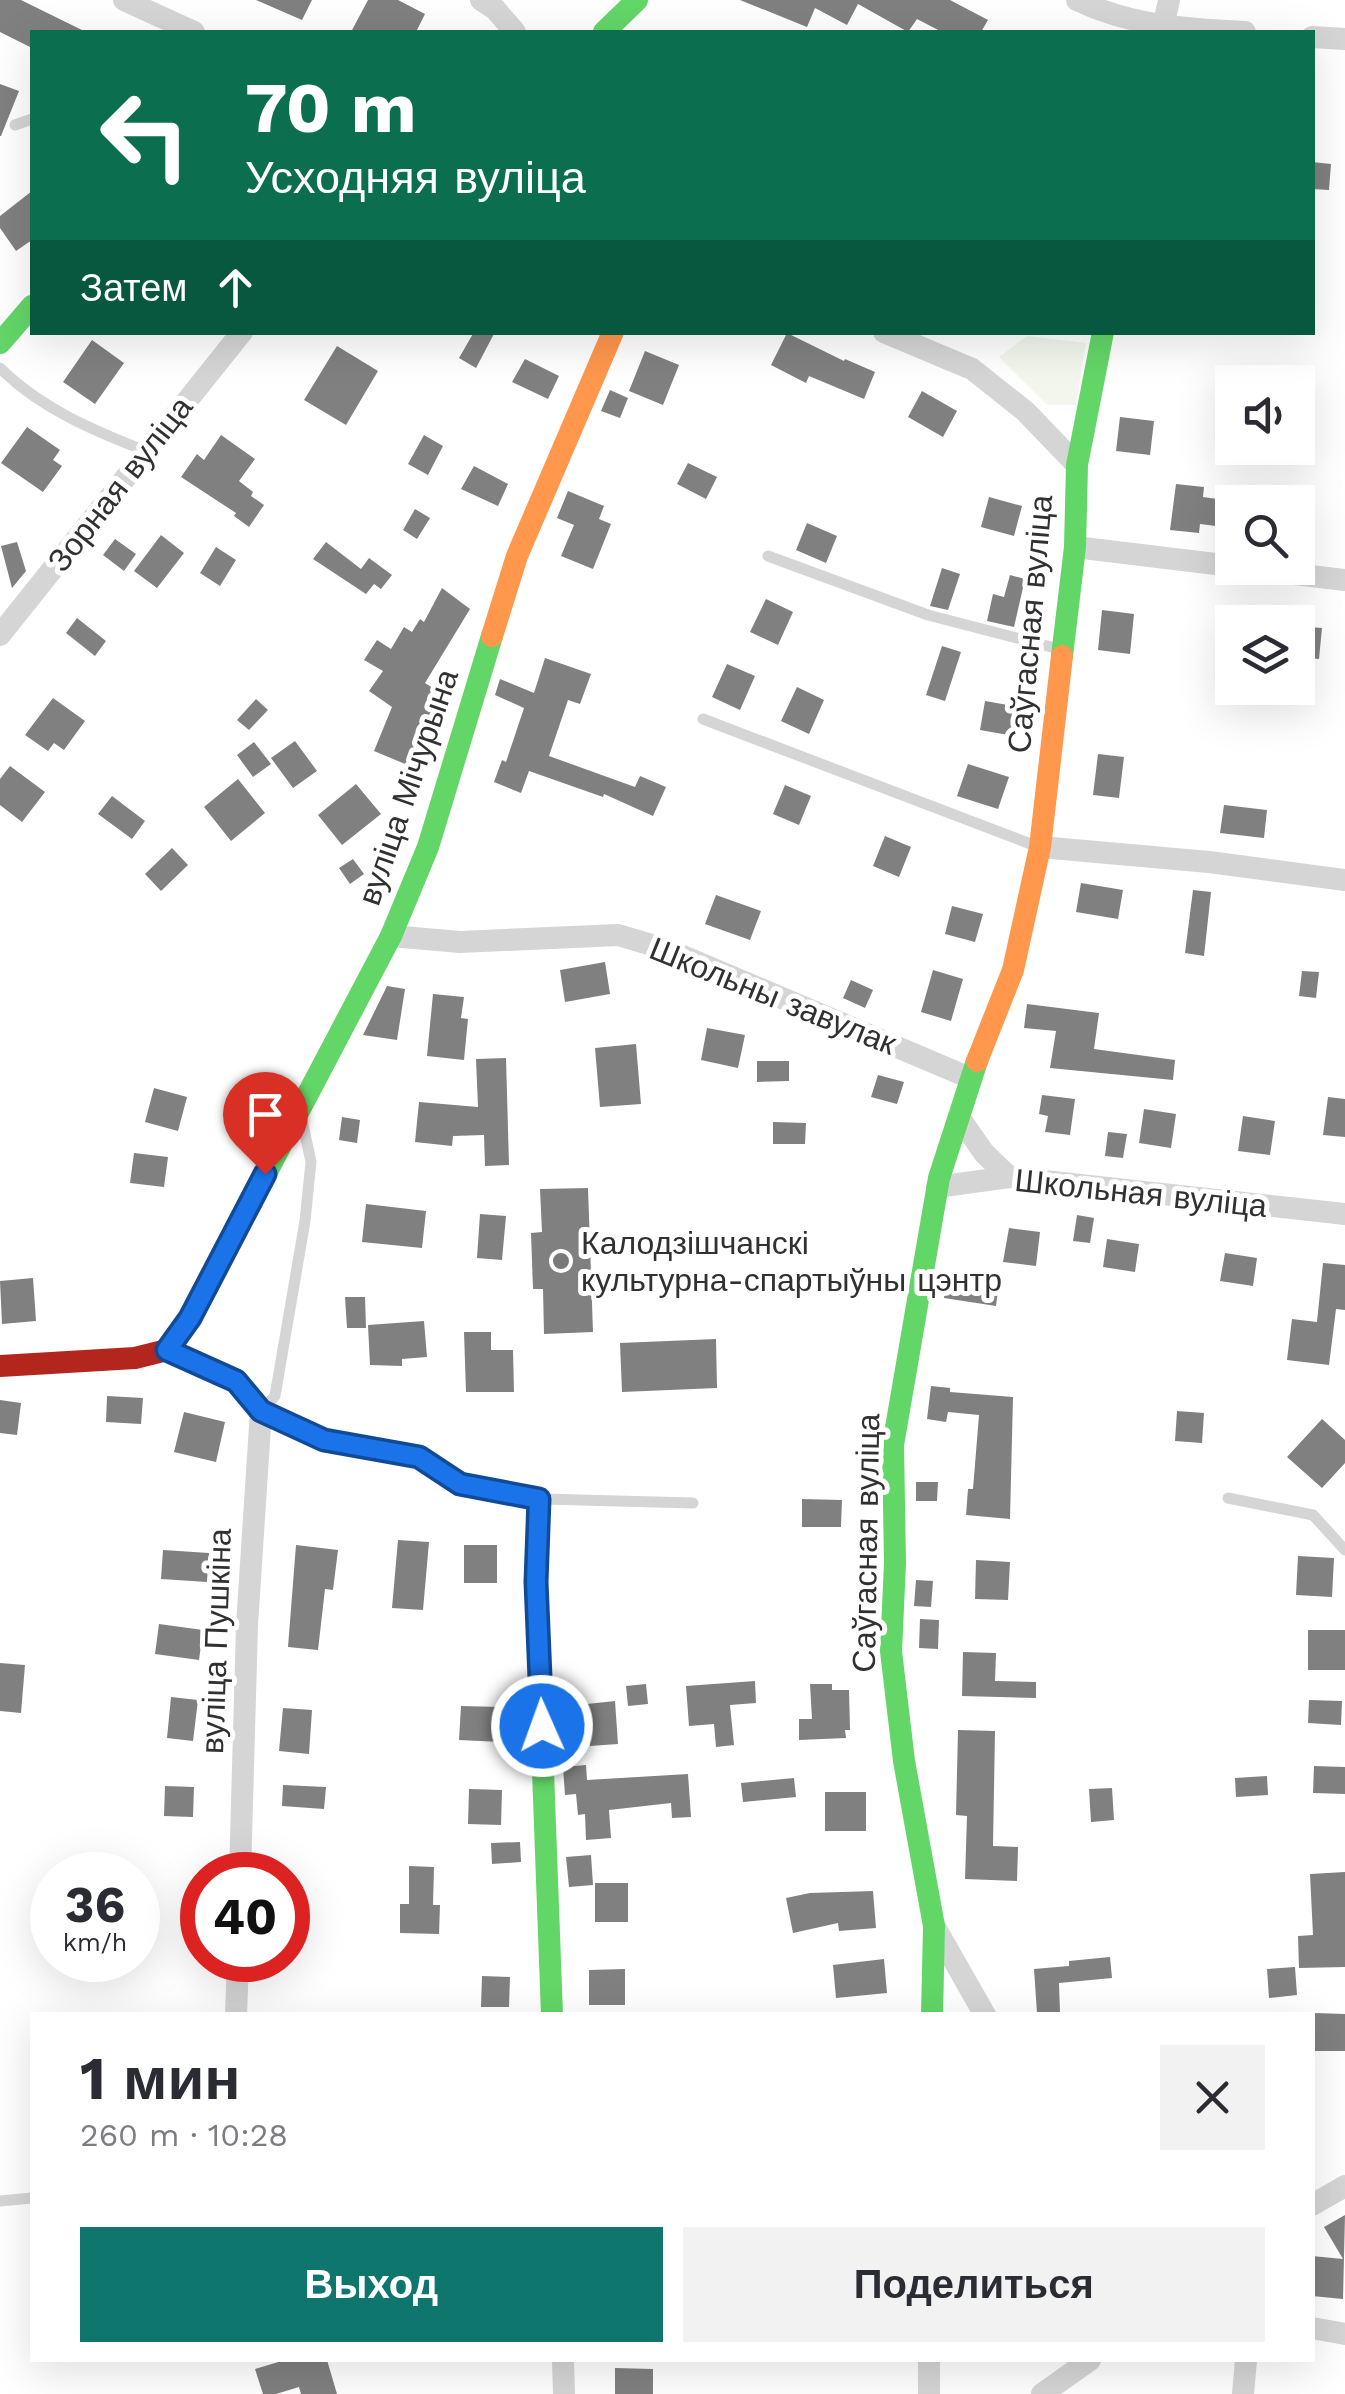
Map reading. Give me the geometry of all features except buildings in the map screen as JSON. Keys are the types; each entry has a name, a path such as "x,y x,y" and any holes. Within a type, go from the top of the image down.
{"street":[{"path":"124,0 190,30"},
{"path":"480,0 495,9 513,30"},
{"path":"606,30 636,0"},
{"path":"1077,0 1106,14 1163,30 1169,0"},
{"path":"1315,37 1345,39"},
{"path":"0,344 30,308"},
{"name":"Зорная вуліца","path":"0,635 240,335"},
{"name":"вуліца Мічурына","path":"167,1350 190,1318 391,936 428,847 518,556 612,335"},
{"name":"Саўгасная вуліца","path":"891,335 972,369 1025,411 1077,465 1075,547 1040,847 1013,970 970,1078 938,1187 893,1446 895,1563 891,1651 904,1761 934,1926 932,2012"},
{"path":"1077,465 1102,335"},
{"path":"1075,547 1215,564"},
{"path":"1315,576 1345,580"},
{"path":"1040,847 1208,862 1345,880"},
{"name":"Школьны завулак","path":"391,936 460,942 618,935 669,950 970,1078"},
{"path":"959,1118 1008,1178"},
{"name":"Школьная вуліца","path":"938,1187 1008,1178 1345,1214"},
{"path":"0,1366 135,1358 167,1350 236,1381 261,1411 324,1440 419,1457 460,1484 539,1499 536,1582 552,2012"},
{"name":"вуліца Пушкіна","path":"241,1852 248,1625 261,1411"},
{"path":"934,1926 983,2012"},
{"path":"236,2012 237,1982"},
{"path":"1315,2202 1345,2186"},
{"path":"1315,2329 1345,2334"},
{"path":"563,2362 564,2394"},
{"path":"929,2362 929,2394"},
{"path":"1042,2394 1087,2362"},
{"path":"1242,2394 1246,2362"}],"lane":[{"path":"15,126 30,120"},
{"path":"0,368 18,385 69,417 146,451"},
{"path":"768,556 928,615 1063,650"},
{"path":"703,719 1040,847"},
{"path":"261,1411 276,1396 305,1221 311,1162 300,1111"},
{"path":"1228,1498 1313,1516 1345,1550"},
{"path":"539,1499 694,1503"},
{"path":"0,2201 30,2198"}],"shaded area":[{"path":"1027,336 1086,343 1076,405 1047,405 999,357"}],"traffic: fast":[{"path":"606,30 637,0"},
{"path":"0,343 30,308"},
{"path":"1062,656 1075,547 1077,465 1102,335"},
{"path":"167,1350 190,1318 391,936 428,847 492,636"},
{"path":"932,2012 934,1926 904,1761 891,1651 895,1563 893,1445 939,1178 977,1061"},
{"path":"220,1374 236,1381 261,1411 324,1439 419,1457 459,1484 539,1499 536,1582 552,2012"}],"traffic: slow":[{"path":"492,636 517,556 612,335"},
{"path":"977,1061 1013,970 1040,847 1062,656"}],"traffic: jam":[{"path":"0,1366 135,1358 167,1350 220,1374"}],"place":[{"name":"Калодзішчанскі культурна-спартыўны цэнтр","path":"561,1261"}],"route":[{"path":"265,1174 190,1318 167,1350 236,1381 261,1411 324,1440 419,1457 460,1484 539,1499 536,1582 542,1726"}]}
